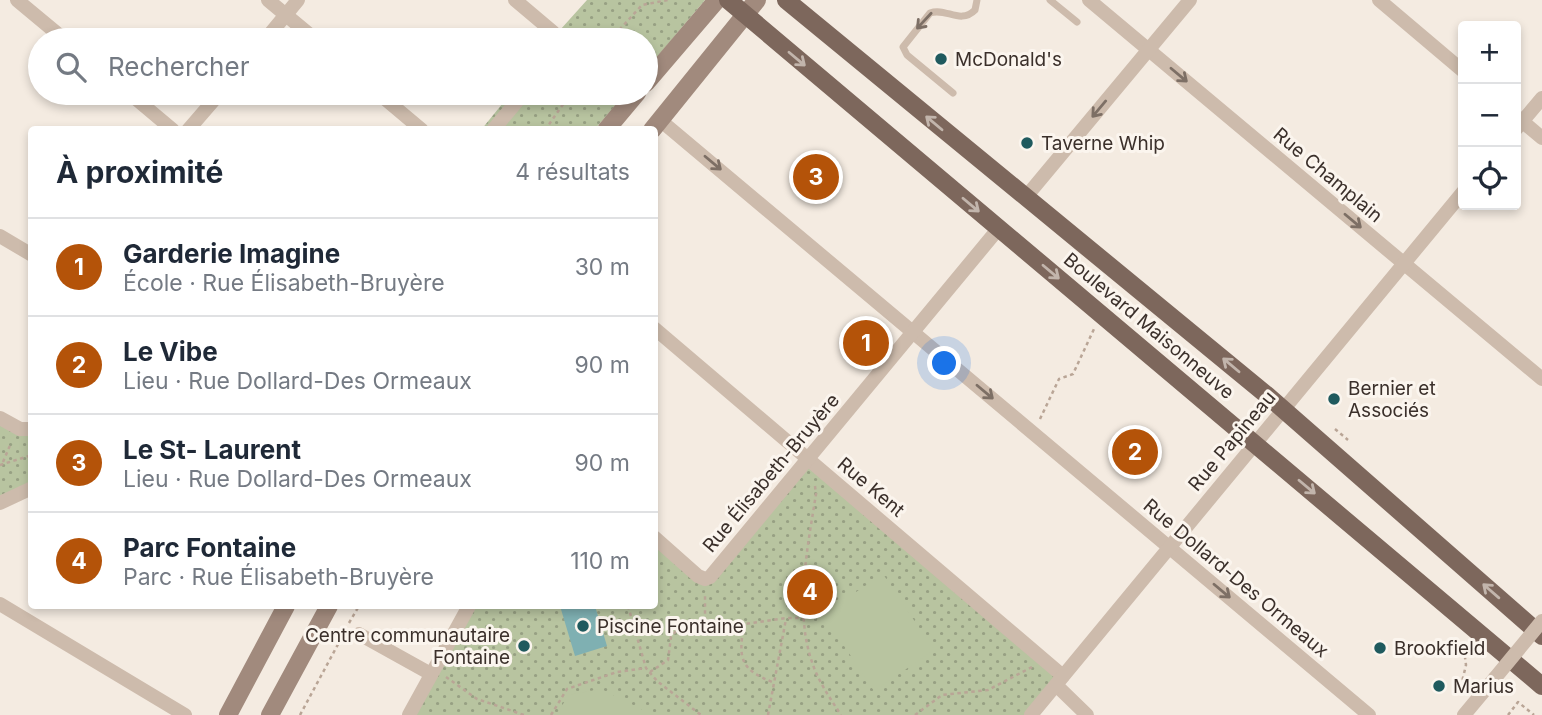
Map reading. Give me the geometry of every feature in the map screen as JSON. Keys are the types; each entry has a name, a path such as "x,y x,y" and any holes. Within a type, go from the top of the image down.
{"main road":[{"path":"658,69 717,0"},
{"name":"Boulevard Maisonneuve","path":"728,0 1542,686"},
{"path":"656,125 757,0"},
{"name":"Boulevard Maisonneuve","path":"786,0 1283,409 1542,636"},
{"path":"609,126 627,105"},
{"path":"228,715 284,609"},
{"path":"270,715 327,609"}],"street":[{"path":"17,0 51,28"},
{"path":"268,0 302,28"},
{"path":"275,28 299,0"},
{"path":"515,0 548,28"},
{"name":"Rue Champlain","path":"1089,0 1542,379"},
{"path":"1025,198 1190,0"},
{"path":"1379,0 1458,67"},
{"path":"1521,119 1542,98"},
{"path":"143,105 168,126"},
{"path":"191,126 210,105"},
{"path":"392,105 417,126"},
{"path":"496,126 514,105"},
{"path":"1521,124 1542,138"},
{"name":"Rue Dollard-Des Ormeaux","path":"658,127 914,332 1369,715"},
{"name":"Rue Papineau","path":"1031,715 1458,198"},
{"name":"Rue Élisabeth-Bruyère","path":"705,579 715,571 999,228"},
{"path":"0,236 28,252"},
{"name":"Rue Kent","path":"658,331 1044,660 1087,715"},
{"path":"0,418 20,429 28,429"},
{"path":"0,503 28,490"},
{"path":"658,540 705,579"},
{"path":"0,604 185,715"},
{"path":"409,715 467,609"},
{"path":"1464,715 1542,621"},
{"path":"359,634 432,672"}],"lane":[{"path":"953,93 907,55 903,47 930,13 967,16 975,10 977,0"},
{"path":"1050,0 1077,22"}],"path":[{"path":"621,28 642,5 668,0"},
{"path":"548,126 563,105"},
{"path":"1034,433 1059,379 1073,374 1094,329"},
{"path":"1335,429 1348,440"},
{"path":"1,465 12,439"},
{"path":"1,465 28,456"},
{"path":"813,478 816,494 804,573 805,618 811,661 841,715"},
{"path":"705,579 705,630"},
{"path":"300,715 357,609"},
{"path":"629,609 646,668 657,681 701,715"},
{"path":"768,715 786,618"},
{"path":"650,672 668,660 671,637 676,631 805,618"},
{"path":"744,624 741,656 746,666 751,673 775,683"},
{"path":"1463,642 1466,665 1462,681 1468,687"},
{"path":"915,715 942,695 988,690 1044,660"},
{"path":"551,715 567,689 617,672 646,668"},
{"path":"432,672 477,699 524,715"},
{"path":"1508,715 1518,702 1534,715"}],"green space":[{"path":"587,0 705,0 658,56 658,28 562,28"},
{"path":"501,105 616,105 598,126 484,126"},
{"path":"28,423 28,483 0,496 0,426"},
{"path":"808,458 1063,676 1031,715 409,715 467,609 658,609 658,540 705,579"},
{"path":"883,574 934,650 874,691 823,614"},
{"path":"601,689 653,715 557,715 568,695"}],"water":[{"name":"Piscine Fontaine","path":"561,609 596,609 607,646 575,656"}],"place":[{"name":"McDonald's","path":"941,59"},
{"name":"Taverne Whip","path":"1027,143"},
{"name":"Le St- Laurent","path":"816,177"},
{"name":"Garderie Imagine","path":"866,343"},
{"name":"Bernier et Associés","path":"1334,399"},
{"name":"Le Vibe","path":"1135,452"},
{"name":"Parc Fontaine","path":"810,592"},
{"name":"Piscine Fontaine","path":"583,626"},
{"name":"Centre communautaire Fontaine","path":"524,646"},
{"name":"Brookfield","path":"1380,648"},
{"name":"Marius","path":"1439,686"}]}
